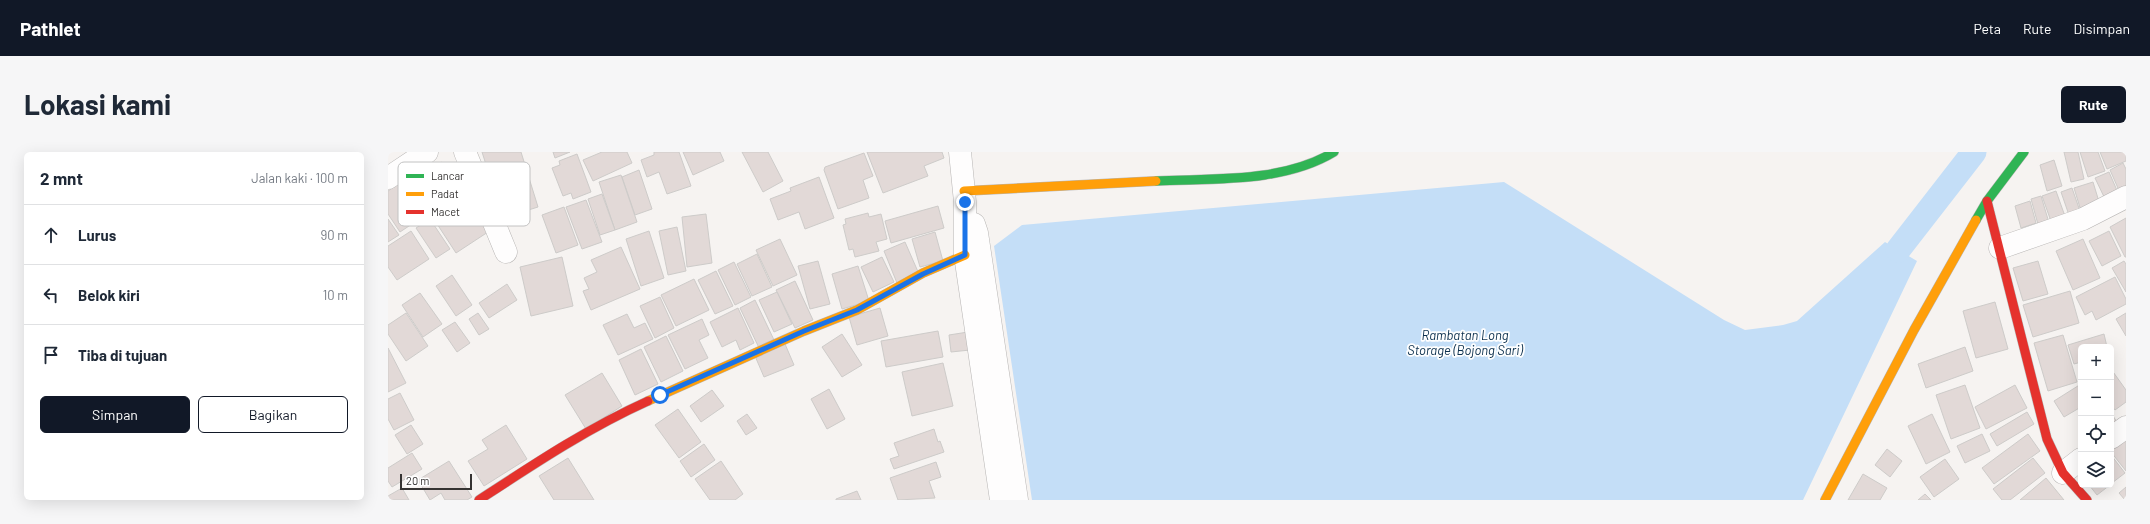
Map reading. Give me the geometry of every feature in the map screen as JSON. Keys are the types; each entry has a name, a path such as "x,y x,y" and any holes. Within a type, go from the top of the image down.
{"street":[{"path":"412,162 427,152"},
{"path":"466,152 470,162"},
{"path":"960,152 964,197 965,255 1001,500"},
{"path":"964,197 1264,175 1298,167 1326,158 1334,152"},
{"path":"1825,500 1914,330 1987,201 2024,152"},
{"path":"388,178 398,171"},
{"path":"964,197 978,233 1017,500"},
{"path":"2000,248 2083,219 2126,197"},
{"path":"1987,201 2047,439 2063,473 2087,500"},
{"path":"496,226 506,252"},
{"path":"479,500 570,441 608,419 804,331 857,310 923,274 965,255"},
{"path":"2114,436 2126,427"},
{"path":"2063,473 2078,462"}],"water":[{"name":"Rambatan Long Storage (Bojong Sari)","path":"1504,182 1724,320 1745,330 1783,325 1797,321 1885,242 1917,261 1803,500 1032,500 994,246 1022,225"}],"building":[{"path":"482,152 521,152 524,162 485,162"},
{"path":"553,152 570,152 555,158"},
{"path":"602,152 627,152 632,163 593,181 583,160"},
{"path":"654,152 679,152 691,186 667,194 659,172 647,177 641,160 654,155"},
{"path":"683,152 720,152 724,161 693,175"},
{"path":"742,152 768,152 783,181 763,192"},
{"path":"867,152 942,152 944,158 924,166 928,176 883,193"},
{"path":"2064,152 2078,152 2084,179 2071,182"},
{"path":"2080,152 2098,152 2105,171 2088,177"},
{"path":"2100,152 2126,152 2126,161 2107,169"},
{"path":"864,153 873,176 863,180 869,198 838,209 824,170 825,167"},
{"path":"577,154 591,192 573,199 571,193 563,196 552,168 560,165 559,161"},
{"path":"2054,160 2062,186 2047,191 2040,165"},
{"path":"2123,163 2126,169 2126,192 2121,195 2110,170"},
{"path":"639,170 652,209 635,215 622,177"},
{"path":"2109,172 2119,195 2106,201 2095,178"},
{"path":"621,175 637,222 615,230 599,182"},
{"path":"819,177 834,218 805,229 799,212 778,220 770,199 791,191 790,188"},
{"path":"530,181 538,207 530,210"},
{"path":"2093,182 2100,205 2081,211 2074,188"},
{"path":"398,185 398,226 409,226 400,232 388,214 388,191"},
{"path":"2072,188 2081,214 2070,218 2061,192"},
{"path":"2056,191 2066,219 2052,224 2042,196"},
{"path":"602,194 615,230 600,235 588,199"},
{"path":"2041,196 2050,226 2039,228 2031,199"},
{"path":"586,200 602,242 582,249 566,207"},
{"path":"2030,201 2036,223 2021,228 2015,206"},
{"path":"938,206 944,228 891,243 885,221"},
{"path":"564,207 578,245 556,253 542,215"},
{"path":"868,213 869,217 881,214 887,239 876,242 879,251 855,257 853,249 849,250 843,225 846,224 845,219"},
{"path":"706,214 712,263 687,267 682,217"},
{"path":"2126,218 2126,257 2125,257 2110,227"},
{"path":"388,219 399,235 388,242"},
{"path":"419,226 435,226 450,249 436,258 416,228"},
{"path":"438,226 484,226 488,232 456,253"},
{"path":"677,227 686,271 668,275 659,231"},
{"path":"411,231 429,259 397,280 388,267 388,246"},
{"path":"649,231 664,278 641,286 626,239"},
{"path":"2109,231 2121,256 2102,266 2089,241"},
{"path":"935,232 943,261 920,267 912,239"},
{"path":"780,239 797,275 773,286 756,250"},
{"path":"2083,239 2100,278 2073,290 2056,251"},
{"path":"905,242 919,274 897,283 884,251"},
{"path":"621,247 640,289 591,310 583,291 589,289 584,278 597,272 591,260"},
{"path":"757,254 772,287 752,296 737,264"},
{"path":"562,257 573,306 531,316 520,267"},
{"path":"882,257 894,282 873,292 861,267"},
{"path":"818,261 830,304 810,309 798,266"},
{"path":"2038,261 2048,294 2023,301 2013,268"},
{"path":"2124,261 2126,264 2126,292 2112,268"},
{"path":"734,262 751,297 735,305 718,270"},
{"path":"858,266 869,301 842,309 832,274"},
{"path":"716,271 733,306 715,314 698,280"},
{"path":"452,275 472,305 456,316 436,286"},
{"path":"2115,277 2126,299 2126,304 2096,320 2092,311 2085,315 2076,297"},
{"path":"694,279 709,310 676,326 661,295"},
{"path":"795,281 813,320 795,328 776,290"},
{"path":"507,284 517,300 489,318 479,303"},
{"path":"2070,291 2079,323 2033,337 2023,305"},
{"path":"777,292 792,324 774,332 759,300"},
{"path":"420,293 442,324 423,337 402,305"},
{"path":"660,297 674,328 655,338 640,306"},
{"path":"755,300 775,342 760,350 740,308"},
{"path":"1995,302 2008,349 1976,358 1963,311"},
{"path":"738,308 754,343 740,350 736,340 722,347 710,322"},
{"path":"880,308 888,336 857,345 849,317"},
{"path":"406,313 428,346 406,361 388,334 388,325"},
{"path":"478,313 489,329 479,335 469,319"},
{"path":"2126,313 2126,336 2116,319"},
{"path":"627,314 634,328 645,323 653,339 618,355 603,325"},
{"path":"702,319 709,335 699,340 708,358 685,369 668,335"},
{"path":"455,322 470,343 457,352 442,330"},
{"path":"938,331 943,357 886,367 881,341"},
{"path":"968,332 970,350 951,352 949,335"},
{"path":"842,334 862,365 842,377 822,347"},
{"path":"2104,334 2106,344 2078,344 2078,363 2074,364 2068,345"},
{"path":"2063,335 2077,382 2048,391 2034,343"},
{"path":"666,336 683,371 661,382 644,347"},
{"path":"785,344 794,365 764,377 755,356"},
{"path":"1965,347 1973,371 1926,388 1918,364"},
{"path":"388,348 406,383 388,392"},
{"path":"641,349 658,384 635,395 619,360"},
{"path":"943,363 953,406 912,416 902,372"},
{"path":"602,373 622,406 586,429 565,395"},
{"path":"2114,373 2126,390 2126,402 2115,410"},
{"path":"1965,385 1980,428 1951,439 1936,395"},
{"path":"2015,385 2027,408 1986,429 1975,407"},
{"path":"2078,386 2078,409 2064,417 2054,401"},
{"path":"829,389 845,419 827,429 811,399"},
{"path":"712,390 724,406 701,422 690,406"},
{"path":"400,393 414,420 394,430 388,419 388,399"},
{"path":"678,409 701,442 679,458 655,425"},
{"path":"2027,412 2034,424 1997,446 1990,434"},
{"path":"747,414 757,428 746,435 737,421"},
{"path":"1932,414 1950,452 1926,464 1908,426"},
{"path":"411,425 423,444 407,454 395,435"},
{"path":"506,425 527,459 484,486 468,461 488,449 482,440"},
{"path":"934,429 938,442 940,441 944,452 894,469 890,459 899,456 894,443"},
{"path":"1982,434 1990,451 1965,463 1957,446"},
{"path":"2028,434 2040,451 1994,484 1982,468"},
{"path":"2126,435 2126,471 2114,456 2114,441"},
{"path":"704,444 715,460 691,477 680,461"},
{"path":"1887,449 1902,461 1890,477 1875,465"},
{"path":"412,453 422,469 392,487 388,481 388,468"},
{"path":"568,458 594,500 554,500 539,476"},
{"path":"2033,458 2045,473 2010,500 2002,500 1993,489"},
{"path":"1945,459 1959,479 1934,497 1920,477"},
{"path":"2114,459 2125,473 2114,481"},
{"path":"449,461 472,497 467,500 445,500 441,493 430,500 418,480"},
{"path":"721,461 743,494 735,500 710,500 695,479"},
{"path":"936,462 941,477 929,481 935,498 898,500 890,478"},
{"path":"1863,474 1887,488 1880,500 1848,500"},
{"path":"2046,478 2064,500 2020,500"},
{"path":"2126,487 2126,500 2125,500 2119,493"},
{"path":"402,488 409,500 390,500 388,496"},
{"path":"2091,488 2106,488 2097,495"},
{"path":"857,491 861,500 836,500 836,499"},
{"path":"1925,494 1931,500 1918,500"}],"waterway":[{"path":"1898,250 1974,152"}],"traffic: fast":[{"path":"1156,181 1224,179 1271,174 1314,162 1334,152"},
{"path":"1976,220 1987,201 2024,152"}],"traffic: slow":[{"path":"964,191 1156,181"},
{"path":"1825,500 1914,330 1976,220"},
{"path":"648,401 804,331 857,310 923,273 965,255"}],"traffic: jam":[{"path":"1987,201 2047,439 2063,473 2087,500"},
{"path":"479,500 583,435 648,401"}],"route":[{"path":"660,395 774,346 804,331 857,310 923,274 965,255 965,202"}]}
